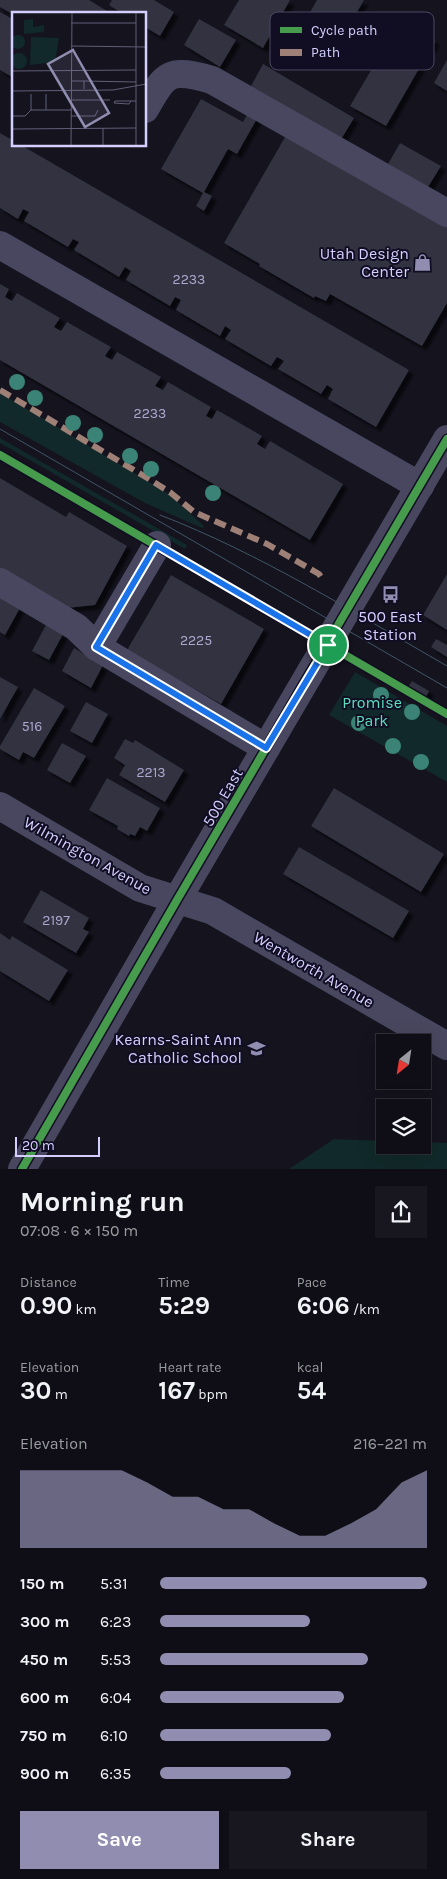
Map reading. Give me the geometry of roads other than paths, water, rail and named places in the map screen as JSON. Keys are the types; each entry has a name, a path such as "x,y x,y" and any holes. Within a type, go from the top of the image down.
{"street":[{"path":"146,107 160,84 173,74 188,74 212,80 447,212"},
{"path":"0,245 420,486"},
{"name":"500 East","path":"22,1169 447,439"},
{"path":"96,647 156,545"},
{"path":"0,582 76,626 96,647 266,748"},
{"name":"Wilmington Avenue","path":"0,806 140,888 177,900"},
{"name":"Wentworth Avenue","path":"177,900 213,911 447,1046"}],"tram line":[{"path":"0,429 447,688"},
{"path":"160,515 234,547 342,605 447,666"}],"place":[{"name":"Utah Design Center","path":"423,262"},
{"name":"500 East Station","path":"390,595"},
{"name":"Kearns-Saint Ann Catholic School","path":"256,1048"}],"park label":[{"name":"Promise Park","path":"372,711"}]}
